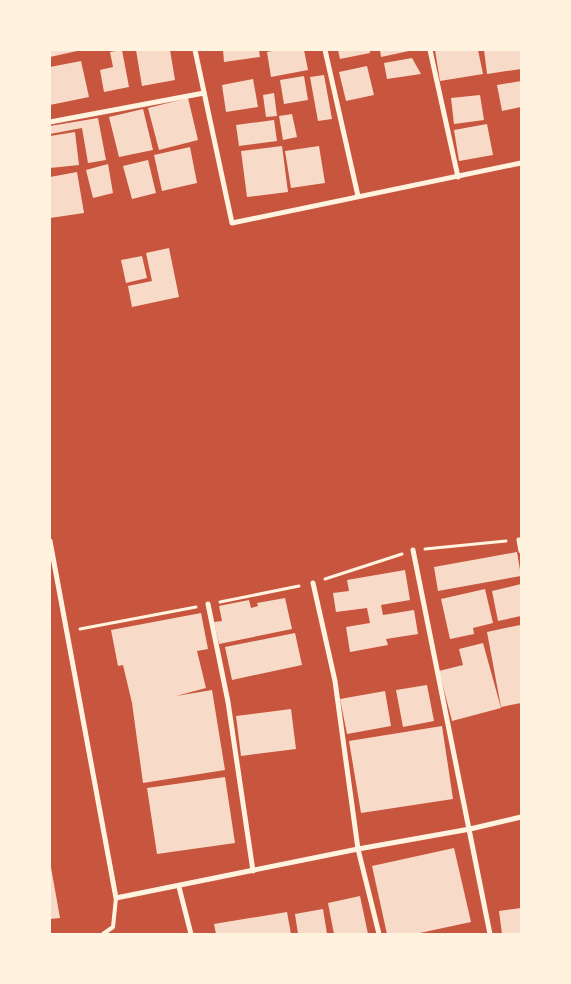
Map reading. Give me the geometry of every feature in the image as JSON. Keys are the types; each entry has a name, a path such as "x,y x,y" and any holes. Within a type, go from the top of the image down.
{"street":[{"path":"195,50 232,223 521,163"},
{"path":"325,50 358,196"},
{"path":"430,50 458,177"},
{"path":"50,122 204,93"},
{"path":"519,540 521,551"},
{"path":"50,541 116,898 179,887 358,849 470,829 521,817"},
{"path":"414,550 490,934"},
{"path":"313,583 335,681 358,849 379,934"},
{"path":"208,604 228,702 253,871"},
{"path":"179,887 190,934"}],"lane":[{"path":"114,934 116,898"},
{"path":"103,934 113,927"}],"path":[{"path":"67,631 313,583 414,550 519,540"}],"building":[{"path":"50,50 77,50 77,51 50,57"},
{"path":"122,50 129,87 104,92 100,70 113,67 110,52"},
{"path":"136,50 170,50 175,80 142,86"},
{"path":"223,50 259,50 260,57 224,62"},
{"path":"304,50 308,70 271,77 267,52"},
{"path":"338,50 370,50 370,53 340,59"},
{"path":"380,50 409,50 409,51 381,57"},
{"path":"435,50 478,50 483,74 440,81"},
{"path":"484,50 521,50 521,69 487,74"},
{"path":"412,58 421,74 387,79 384,63"},
{"path":"81,61 89,97 50,105 50,67"},
{"path":"367,66 374,95 346,101 339,72"},
{"path":"324,75 332,119 318,121 310,77"},
{"path":"304,76 308,100 284,104 280,80"},
{"path":"253,79 258,107 226,112 222,85"},
{"path":"521,81 521,107 502,111 497,85"},
{"path":"274,93 277,116 266,117 263,95"},
{"path":"480,95 484,120 454,124 451,98"},
{"path":"188,98 198,140 159,150 148,108"},
{"path":"143,109 153,150 119,157 109,117"},
{"path":"292,114 297,137 283,140 279,116"},
{"path":"98,118 106,160 88,163 82,128 50,134 50,126"},
{"path":"274,120 277,141 239,146 236,125"},
{"path":"487,124 493,155 459,161 454,130"},
{"path":"75,132 79,165 50,168 50,136"},
{"path":"282,146 288,192 247,197 241,151"},
{"path":"319,146 325,183 291,188 285,151"},
{"path":"190,147 197,183 162,191 154,155"},
{"path":"148,160 156,193 132,199 123,166"},
{"path":"108,164 113,193 93,198 86,170"},
{"path":"77,172 84,213 50,218 50,177"},
{"path":"169,248 179,297 132,307 128,286 152,281 146,253"},
{"path":"142,256 147,278 126,283 121,260"},
{"path":"517,552 521,576 438,591 434,567"},
{"path":"405,570 410,600 381,605 383,615 414,610 418,634 386,639 388,645 350,652 346,627 370,623 367,608 336,612 333,593 349,591 347,580"},
{"path":"521,584 521,616 498,621 492,591"},
{"path":"485,589 493,623 473,628 474,634 450,639 441,599"},
{"path":"285,598 292,629 219,644 214,622 222,621 219,606 249,600 251,608 258,606 257,603"},
{"path":"201,613 208,649 197,651 206,688 176,696 212,690 225,770 143,783 132,703 123,665 118,666 111,630"},
{"path":"520,625 521,703 501,707 487,632"},
{"path":"295,633 302,665 232,680 225,647"},
{"path":"483,643 501,708 452,721 439,671 463,665 459,649"},
{"path":"427,685 434,721 403,727 396,690"},
{"path":"385,691 391,726 347,734 340,699"},
{"path":"291,709 296,749 241,756 236,716"},
{"path":"442,726 453,799 361,813 349,741"},
{"path":"225,777 235,843 157,854 147,788"},
{"path":"454,848 471,922 415,934 387,934 372,866"},
{"path":"50,862 60,918 50,919"},
{"path":"360,896 368,934 334,934 328,903"},
{"path":"521,908 521,934 502,934 499,911"},
{"path":"323,909 327,934 298,934 295,914"},
{"path":"287,912 291,934 216,934 214,924"}]}
